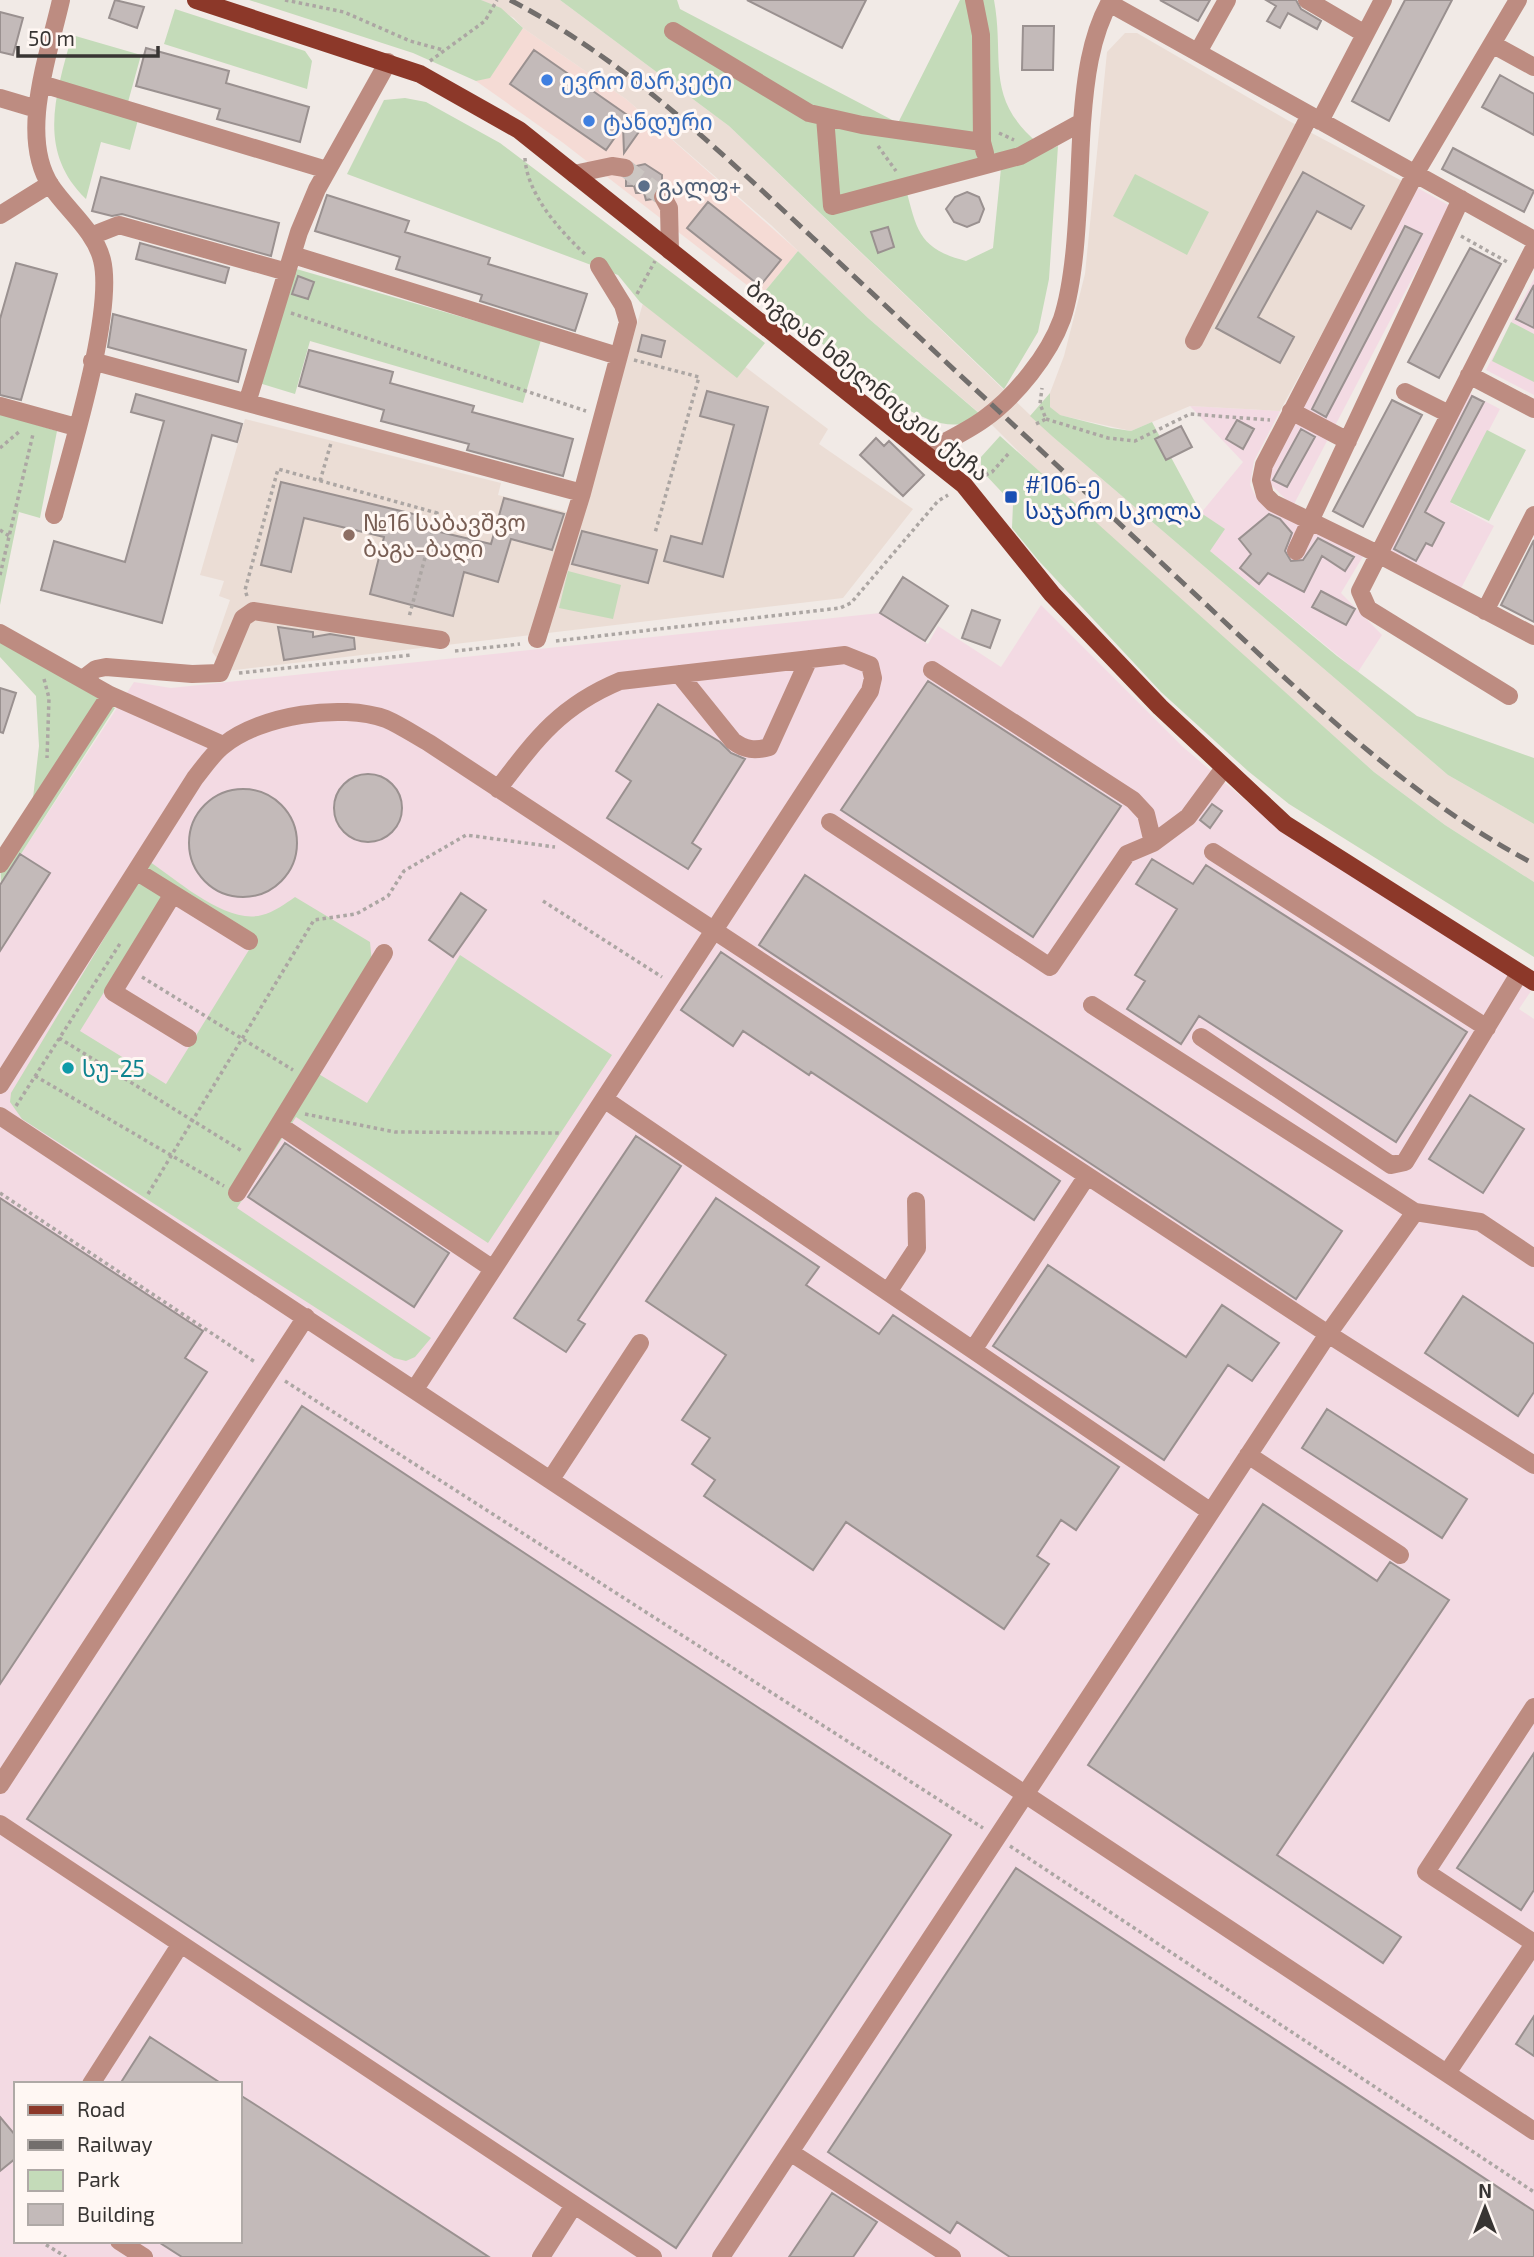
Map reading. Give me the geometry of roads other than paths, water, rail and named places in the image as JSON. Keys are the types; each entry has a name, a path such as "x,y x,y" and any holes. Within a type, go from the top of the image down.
{"main road":[{"name":"ბოგდან ხმელნიცკის ქუჩა","path":"196,0 420,74 464,97 524,135 964,485 1052,594 1160,707 1285,824 1527,978"}],"street":[{"path":"54,514 92,361 106,287 102,258 91,236 50,184 37,144 37,109 61,0"},
{"path":"974,0 981,35 982,142 989,165"},
{"path":"1198,52 1227,0"},
{"path":"1307,0 1365,34"},
{"path":"1194,341 1382,0"},
{"path":"1518,0 1415,174 1288,416 1264,465 1261,480 1265,495 1273,503 1312,520 1534,636"},
{"path":"925,453 985,418 1010,395 1025,379 1061,320 1070,284 1082,122 1091,53 1110,2 1534,240"},
{"path":"673,31 810,113 862,125 982,142"},
{"path":"1492,44 1534,67"},
{"path":"247,403 290,263 317,190 388,62"},
{"path":"42,84 327,170"},
{"path":"0,98 37,109"},
{"path":"825,117 832,206 1020,156 1082,122"},
{"path":"574,174 612,166 625,168"},
{"path":"2,212 50,184"},
{"path":"663,197 669,208 667,249"},
{"path":"1296,551 1461,199"},
{"path":"91,236 119,225 290,263 618,356"},
{"path":"1509,696 1368,610 1360,591 1534,248"},
{"path":"538,641 582,493 628,322 624,305 599,267"},
{"path":"92,361 582,493"},
{"path":"1469,375 1534,409"},
{"path":"1405,392 1449,414"},
{"path":"0,407 76,427"},
{"path":"1288,416 1348,441"},
{"path":"1485,611 1534,515"},
{"path":"83,679 96,669 106,667 192,674 220,673 243,618 253,611 404,635 442,646"},
{"path":"0,633 110,695 223,745"},
{"path":"415,1390 870,691 873,678 870,665 845,655 620,681 589,694 541,731 498,789"},
{"path":"679,674 733,741 741,748 757,751 769,747 810,659"},
{"path":"932,670 1133,800 1146,814 1153,843"},
{"path":"0,864 110,695"},
{"path":"0,1085 195,778 223,745 254,728 300,715 350,712 386,720 498,789 1328,1334 1534,1465"},
{"path":"830,822 1050,967 1127,854 1153,843 1188,817 1224,768"},
{"path":"1213,852 1487,1028"},
{"path":"136,871 249,941"},
{"path":"173,894 113,992 188,1038"},
{"path":"237,1193 384,953"},
{"path":"1201,1037 1391,1165 1405,1162 1487,1028 1527,978"},
{"path":"1092,1005 1415,1212 1480,1222 1534,1258"},
{"path":"604,1099 1211,1512"},
{"path":"284,1117 493,1269"},
{"path":"3,1118 1534,2131"},
{"path":"973,1350 1087,1176"},
{"path":"888,1292 917,1248 916,1200"},
{"path":"721,2257 1328,1334 1415,1212"},
{"path":"0,1785 306,1317"},
{"path":"551,1479 640,1343"},
{"path":"1248,1455 1400,1555"},
{"path":"1447,2073 1534,1943 1426,1872 1534,1707"},
{"path":"0,1825 653,2257"},
{"path":"92,2082 180,1945"},
{"path":"790,2152 952,2257"},
{"path":"541,2257 574,2205"},
{"path":"122,2243 144,2257"}],"tunnel":[{"path":"625,168 663,197"}],"railway":[{"path":"510,0 593,50 705,139 1349,735 1438,804 1485,836 1534,864"}],"place":[{"name":"ევრო მარკეტი","path":"547,80"},
{"name":"ტანდური","path":"589,121"},
{"name":"გალფ+","path":"644,186"},
{"name":"#106-ე საჯარო სკოლა","path":"1011,497"},
{"name":"№16 საბავშვო ბაგა-ბაღი","path":"349,535"},
{"name":"სუ-25","path":"68,1068"}]}
